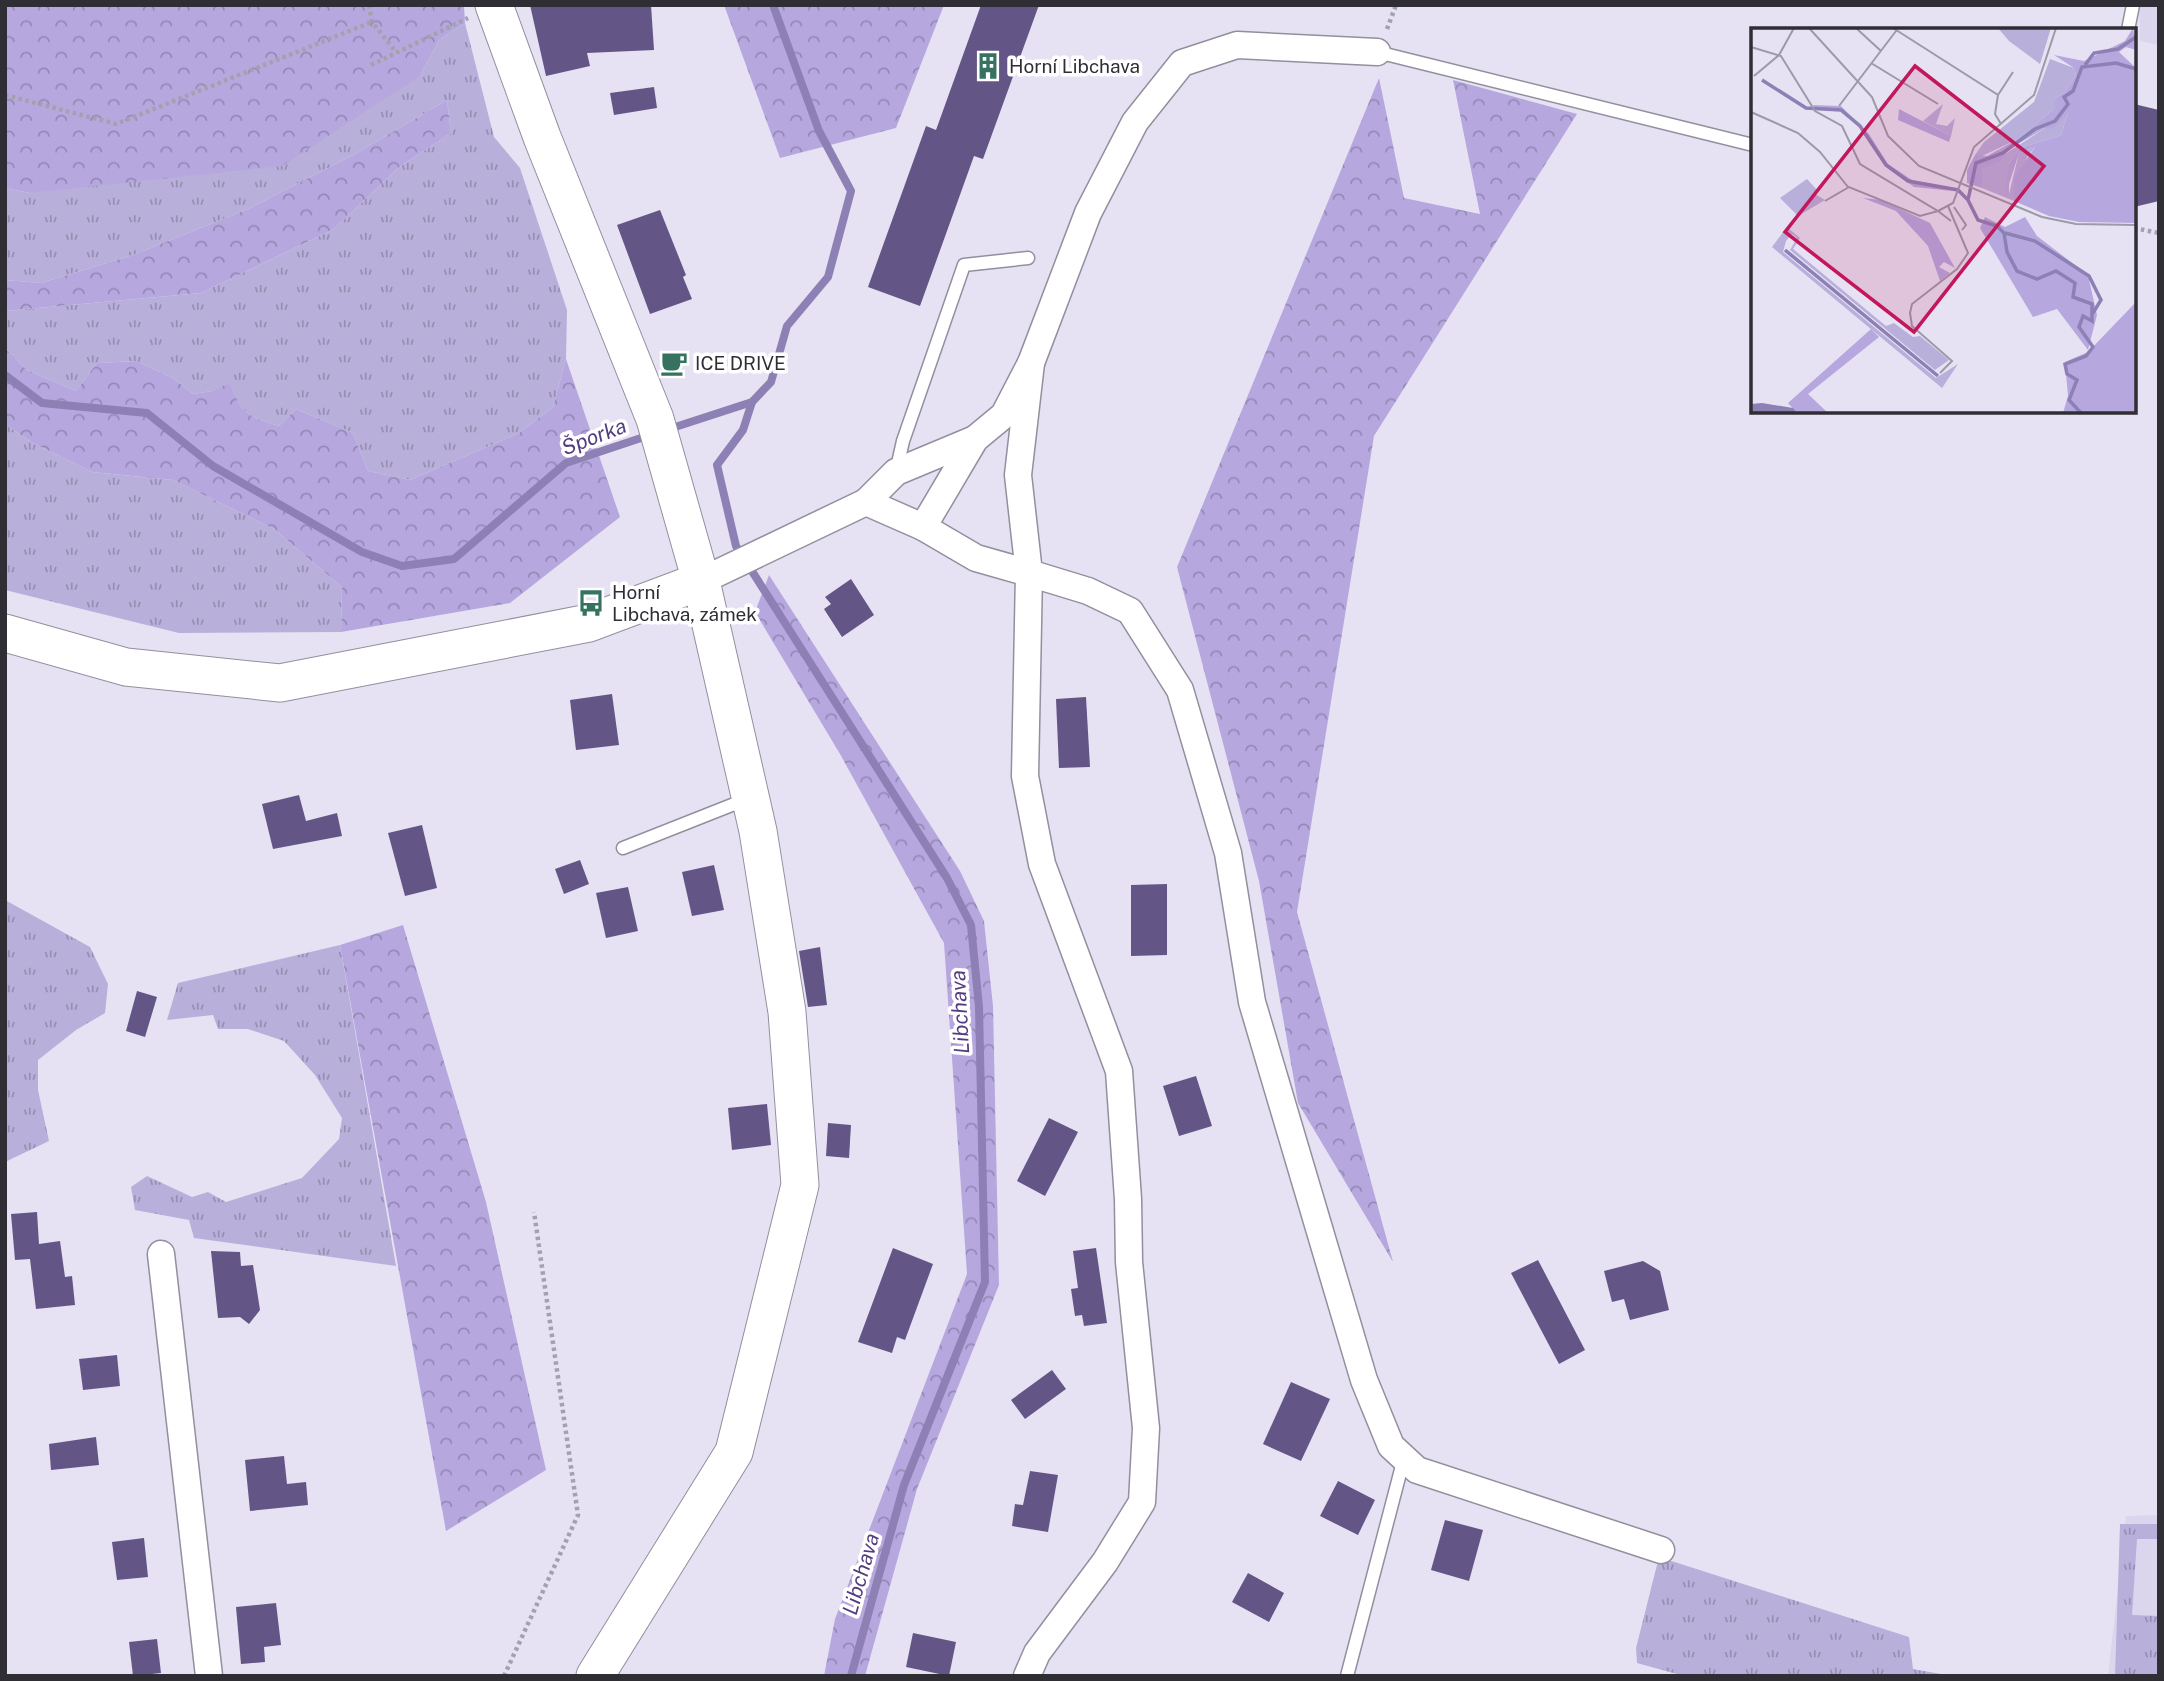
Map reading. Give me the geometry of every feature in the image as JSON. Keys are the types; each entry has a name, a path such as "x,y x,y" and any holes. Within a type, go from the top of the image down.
{"street":[{"path":"482,11 542,137 716,574 787,1012 800,1185 734,1452 595,1676"},
{"path":"5,633 126,667 280,683 589,623 716,574 866,502 896,472 975,439 1004,415 1031,363 1088,213 1135,122 1182,63 1237,45 1377,52"},
{"path":"1027,1676 1037,1653 1105,1562 1142,1502 1146,1427 1129,1262 1128,1199 1119,1071 1042,864 1025,776 1029,573 1018,475 1031,363"},
{"path":"923,527 975,439"},
{"path":"866,502 923,527 976,558 1088,591 1130,611 1180,690 1228,853 1252,1002 1364,1380 1391,1446 1417,1470 1661,1550"},
{"path":"161,1254 209,1676"}],"lane":[{"path":"2128,28 2133,5"},
{"path":"1377,52 1751,145"},
{"path":"896,472 903,441 964,265 1028,258"},
{"path":"623,848 751,797"},
{"path":"1347,1676 1404,1458"}],"path":[{"path":"369,5 372,22 396,52"},
{"path":"371,65 482,11"},
{"path":"5,95 116,124 372,22"},
{"path":"2136,228 2159,233"},
{"path":"504,1676 578,1515 534,1212"}],"shaded area":[{"path":"2139,5 2159,5 2159,45 2140,41"},
{"path":"2159,1515 2159,1676 2108,1676 2126,1516"}],"green space":[{"path":"5,5 464,5 465,23 439,40 420,76 282,166 30,193 5,188"},
{"path":"724,5 944,5 896,128 780,158"},
{"path":"465,23 494,137 520,168 567,310 566,359 553,407 519,433 410,480 368,471 353,433 296,409 279,426 247,413 238,402 230,384 193,394 173,378 136,361 97,363 76,391 27,370 5,348 5,311 201,293 334,229 398,168 451,133 447,100 355,154 248,209 133,255 41,283 5,280 5,188 30,193 420,76 439,40"},
{"path":"1379,78 1404,198 1480,214 1453,80 1577,114 1374,436 1297,912 1393,1262 1298,1103 1259,881 1177,567"},
{"path":"447,100 451,133 398,168 334,229 201,293 5,311 5,280 41,283 133,255 248,209 355,154"},
{"path":"5,348 27,370 76,391 97,363 136,361 173,378 193,394 212,391 230,383 238,402 247,413 279,426 296,409 353,433 368,471 410,480 519,433 553,407 566,359 620,517 510,603 341,632 342,587 274,529 173,480 92,472 31,442 5,424"},
{"path":"5,424 31,442 92,472 173,480 274,529 342,587 341,632 179,633 5,590"},
{"path":"769,575 960,871 984,921 993,1006 999,1285 917,1489 865,1676 824,1676 835,1619 967,1274 944,943 840,754 755,612"},
{"path":"5,900 90,947 108,984 105,1013 76,1030 38,1060 38,1090 49,1141 5,1162"},
{"path":"403,925 486,1202 546,1470 446,1531 340,945"},
{"path":"340,945 396,1266 194,1238 189,1220 135,1210 131,1187 147,1176 192,1197 208,1192 226,1202 302,1178 339,1139 342,1118 315,1075 284,1041 248,1029 218,1029 213,1015 167,1020 178,983"},
{"path":"2120,1524 2159,1524 2159,1539 2137,1539 2132,1615 2159,1616 2159,1676 2115,1676"},
{"path":"1659,1557 1909,1637 1913,1669 1952,1676 1684,1676 1637,1663 1636,1648"}],"building":[{"path":"530,5 651,5 654,50 587,53 590,66 546,76"},
{"path":"981,5 1039,5 983,159 974,156 920,306 868,287 926,126 936,130"},
{"path":"654,87 657,108 614,115 610,93"},
{"path":"2136,104 2159,110 2159,201 2136,207"},
{"path":"660,210 686,275 683,277 692,299 650,314 617,225"},
{"path":"851,579 874,615 842,637 824,609 831,604 825,597"},
{"path":"612,694 619,745 576,750 570,700"},
{"path":"1086,697 1090,767 1059,768 1056,699"},
{"path":"299,795 306,821 337,813 342,836 273,849 262,804"},
{"path":"422,825 437,888 405,896 388,833"},
{"path":"580,860 589,884 564,894 555,869"},
{"path":"714,865 724,910 692,916 682,872"},
{"path":"1167,884 1167,955 1131,956 1131,885"},
{"path":"628,887 638,931 606,938 596,893"},
{"path":"820,947 827,1005 808,1007 799,951"},
{"path":"137,991 157,997 145,1037 126,1031"},
{"path":"1196,1076 1212,1126 1179,1136 1163,1086"},
{"path":"767,1104 771,1145 732,1150 728,1108"},
{"path":"1049,1118 1078,1132 1045,1196 1017,1181"},
{"path":"828,1123 851,1125 849,1158 826,1156"},
{"path":"37,1212 39,1244 60,1241 65,1277 72,1276 75,1305 36,1309 30,1259 15,1260 11,1214"},
{"path":"893,1248 933,1264 905,1340 897,1337 892,1353 858,1342"},
{"path":"1096,1248 1107,1323 1084,1326 1082,1315 1075,1316 1071,1289 1078,1288 1073,1251"},
{"path":"211,1251 240,1252 241,1266 253,1265 260,1310 249,1324 240,1317 218,1318"},
{"path":"1538,1260 1585,1350 1559,1364 1511,1273"},
{"path":"1643,1261 1660,1271 1669,1310 1630,1320 1624,1299 1612,1302 1604,1271"},
{"path":"117,1355 120,1386 83,1390 79,1359"},
{"path":"1052,1370 1066,1389 1025,1419 1011,1400"},
{"path":"1291,1382 1330,1399 1301,1461 1263,1444"},
{"path":"96,1437 99,1465 51,1470 49,1444"},
{"path":"284,1456 287,1484 306,1482 308,1505 250,1511 245,1460"},
{"path":"1030,1471 1058,1475 1048,1532 1012,1526 1015,1504 1023,1505"},
{"path":"1338,1481 1375,1500 1358,1535 1320,1516"},
{"path":"1445,1520 1483,1530 1469,1581 1431,1570"},
{"path":"144,1538 148,1577 117,1580 112,1542"},
{"path":"1248,1573 1284,1593 1269,1622 1232,1602"},
{"path":"276,1603 281,1645 264,1647 265,1662 241,1664 236,1607"},
{"path":"913,1633 956,1642 949,1676 906,1667"},
{"path":"157,1639 161,1673 133,1676 129,1642"}],"waterway":[{"name":"Šporka","path":"669,429 752,402 771,382 787,326 828,277 851,191 819,131 773,5"},
{"name":"Šporka","path":"5,375 42,403 147,413 213,466 362,552 402,566 454,559 566,463 650,435"},
{"name":"Libchava","path":"752,402 743,430 717,465 736,546 947,878 971,925 979,1007 985,1282 904,1485 851,1676"}],"place":[{"name":"Horní Libchava","path":"988,66"},
{"name":"ICE DRIVE","path":"674,363"},
{"name":"Horní Libchava, zámek","path":"591,603"}]}
